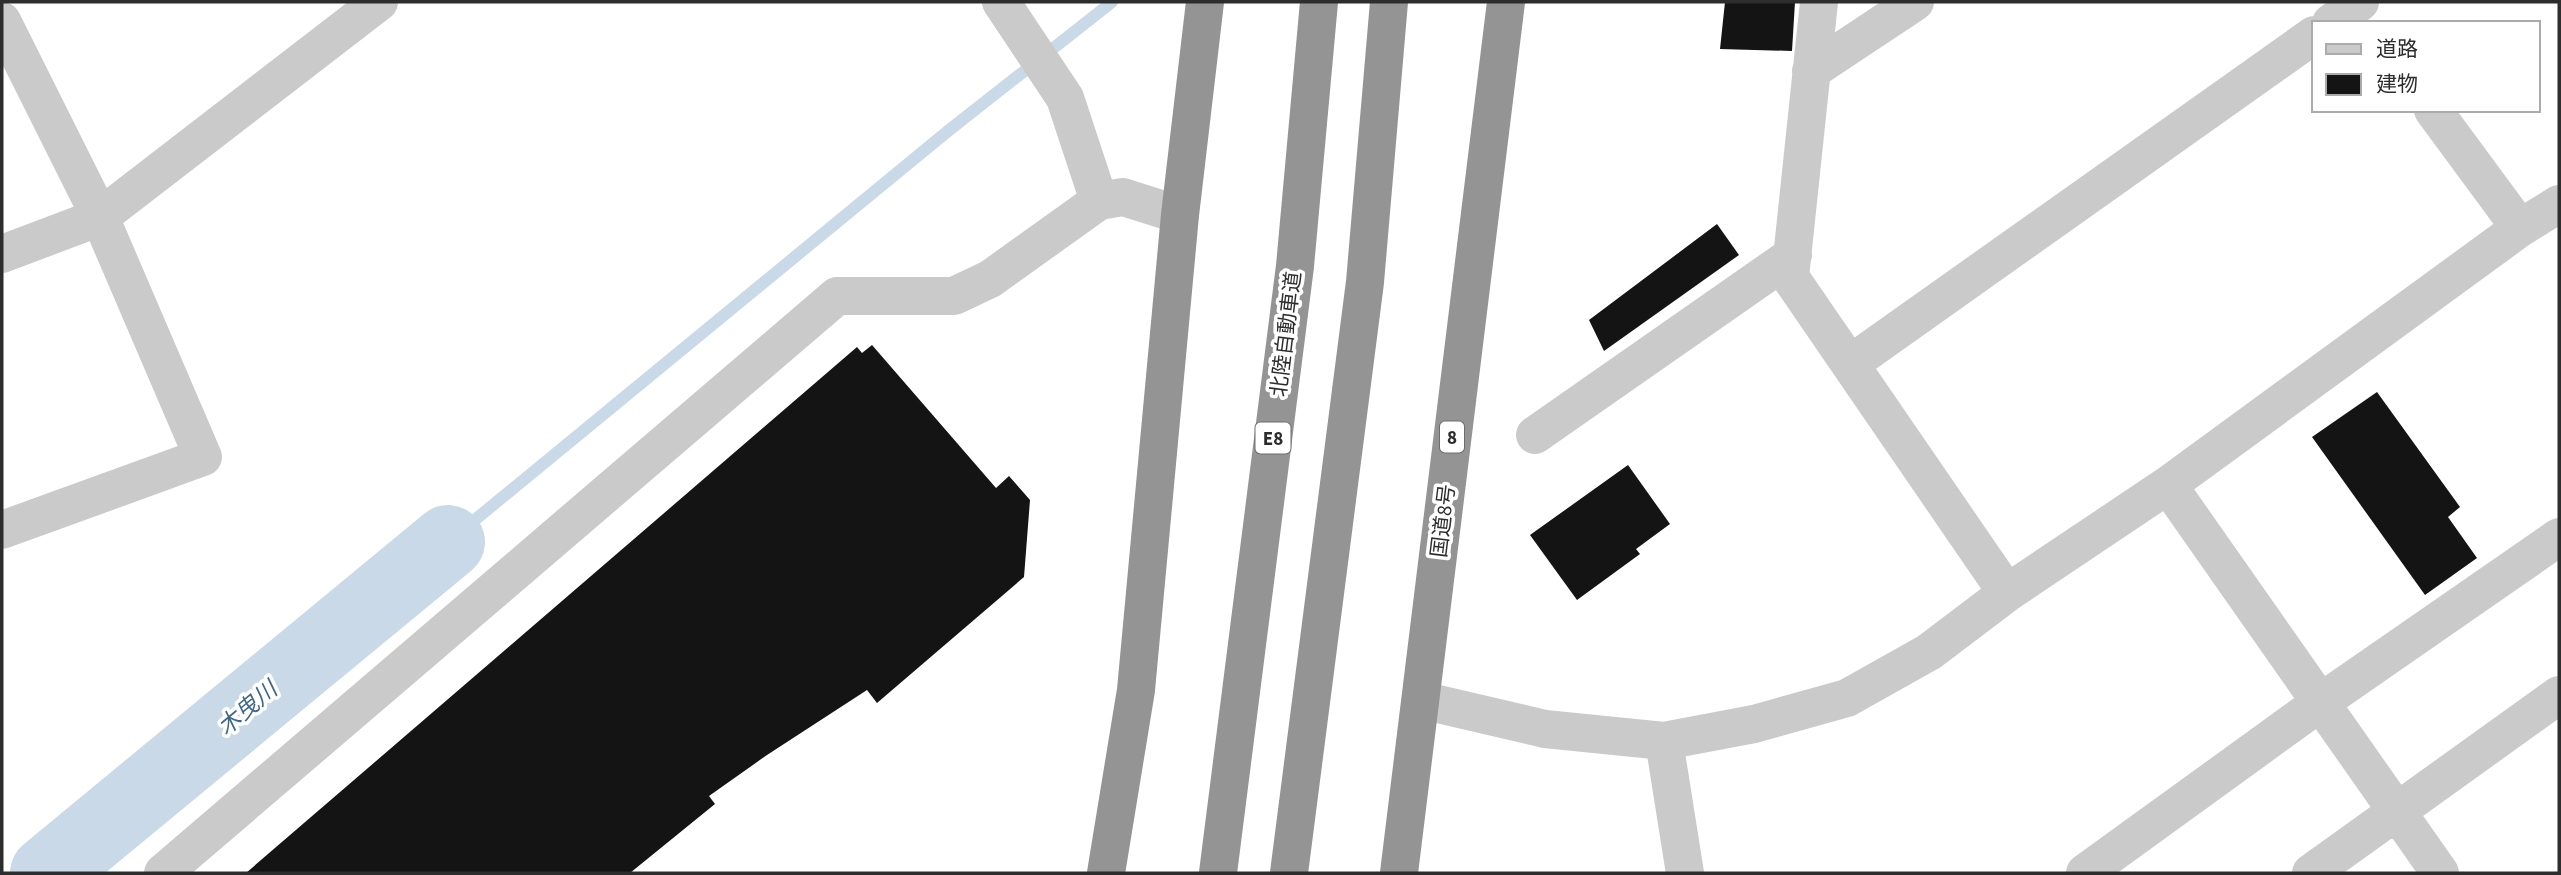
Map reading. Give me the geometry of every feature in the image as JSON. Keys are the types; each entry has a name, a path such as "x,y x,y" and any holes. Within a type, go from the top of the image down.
{"highway":[{"path":"1105,873 1136,690 1186,153 1205,2"},
{"name":"北陸自動車道","path":"1218,873 1295,266 1319,2"},
{"path":"1289,873 1365,282 1390,2"},
{"name":"国道8号","path":"1399,873 1506,2"}],"street":[{"path":"2,254 100,217 379,2"},
{"path":"1819,2 1790,277 2007,593"},
{"path":"1811,71 1915,2"},
{"path":"1009,13 1065,98 1099,201"},
{"path":"2,21 100,217 203,457 2,530"},
{"path":"1850,364 2312,35"},
{"path":"2434,112 2521,228"},
{"path":"163,873 837,296 954,296 990,279 1099,201 1123,197 1180,215"},
{"path":"1422,700 1545,729 1664,741 1754,724 1847,698 1929,652 2007,593 2168,485 2521,228 2559,204"},
{"path":"1535,435 1793,255"},
{"path":"2168,485 2440,873"},
{"path":"2085,873 2321,702 2559,537"},
{"path":"2311,873 2559,695"},
{"path":"1664,741 1685,873"}],"building":[{"path":"1725,2 1795,2 1792,51 1720,49"},
{"path":"1717,224 1739,255 1604,351 1589,320"},
{"path":"872,345 996,488 1009,476 1030,500 1024,577 877,703 867,690 767,755 709,796 715,804 630,873 246,873 857,347 862,353"},
{"path":"2377,392 2460,507 2448,517 2477,558 2425,595 2312,437"},
{"path":"1628,465 1670,524 1636,549 1640,554 1577,600 1530,535"}],"waterway":[{"path":"448,542 948,131 1112,2"},
{"name":"木曳川","path":"47,873 448,542"}]}
